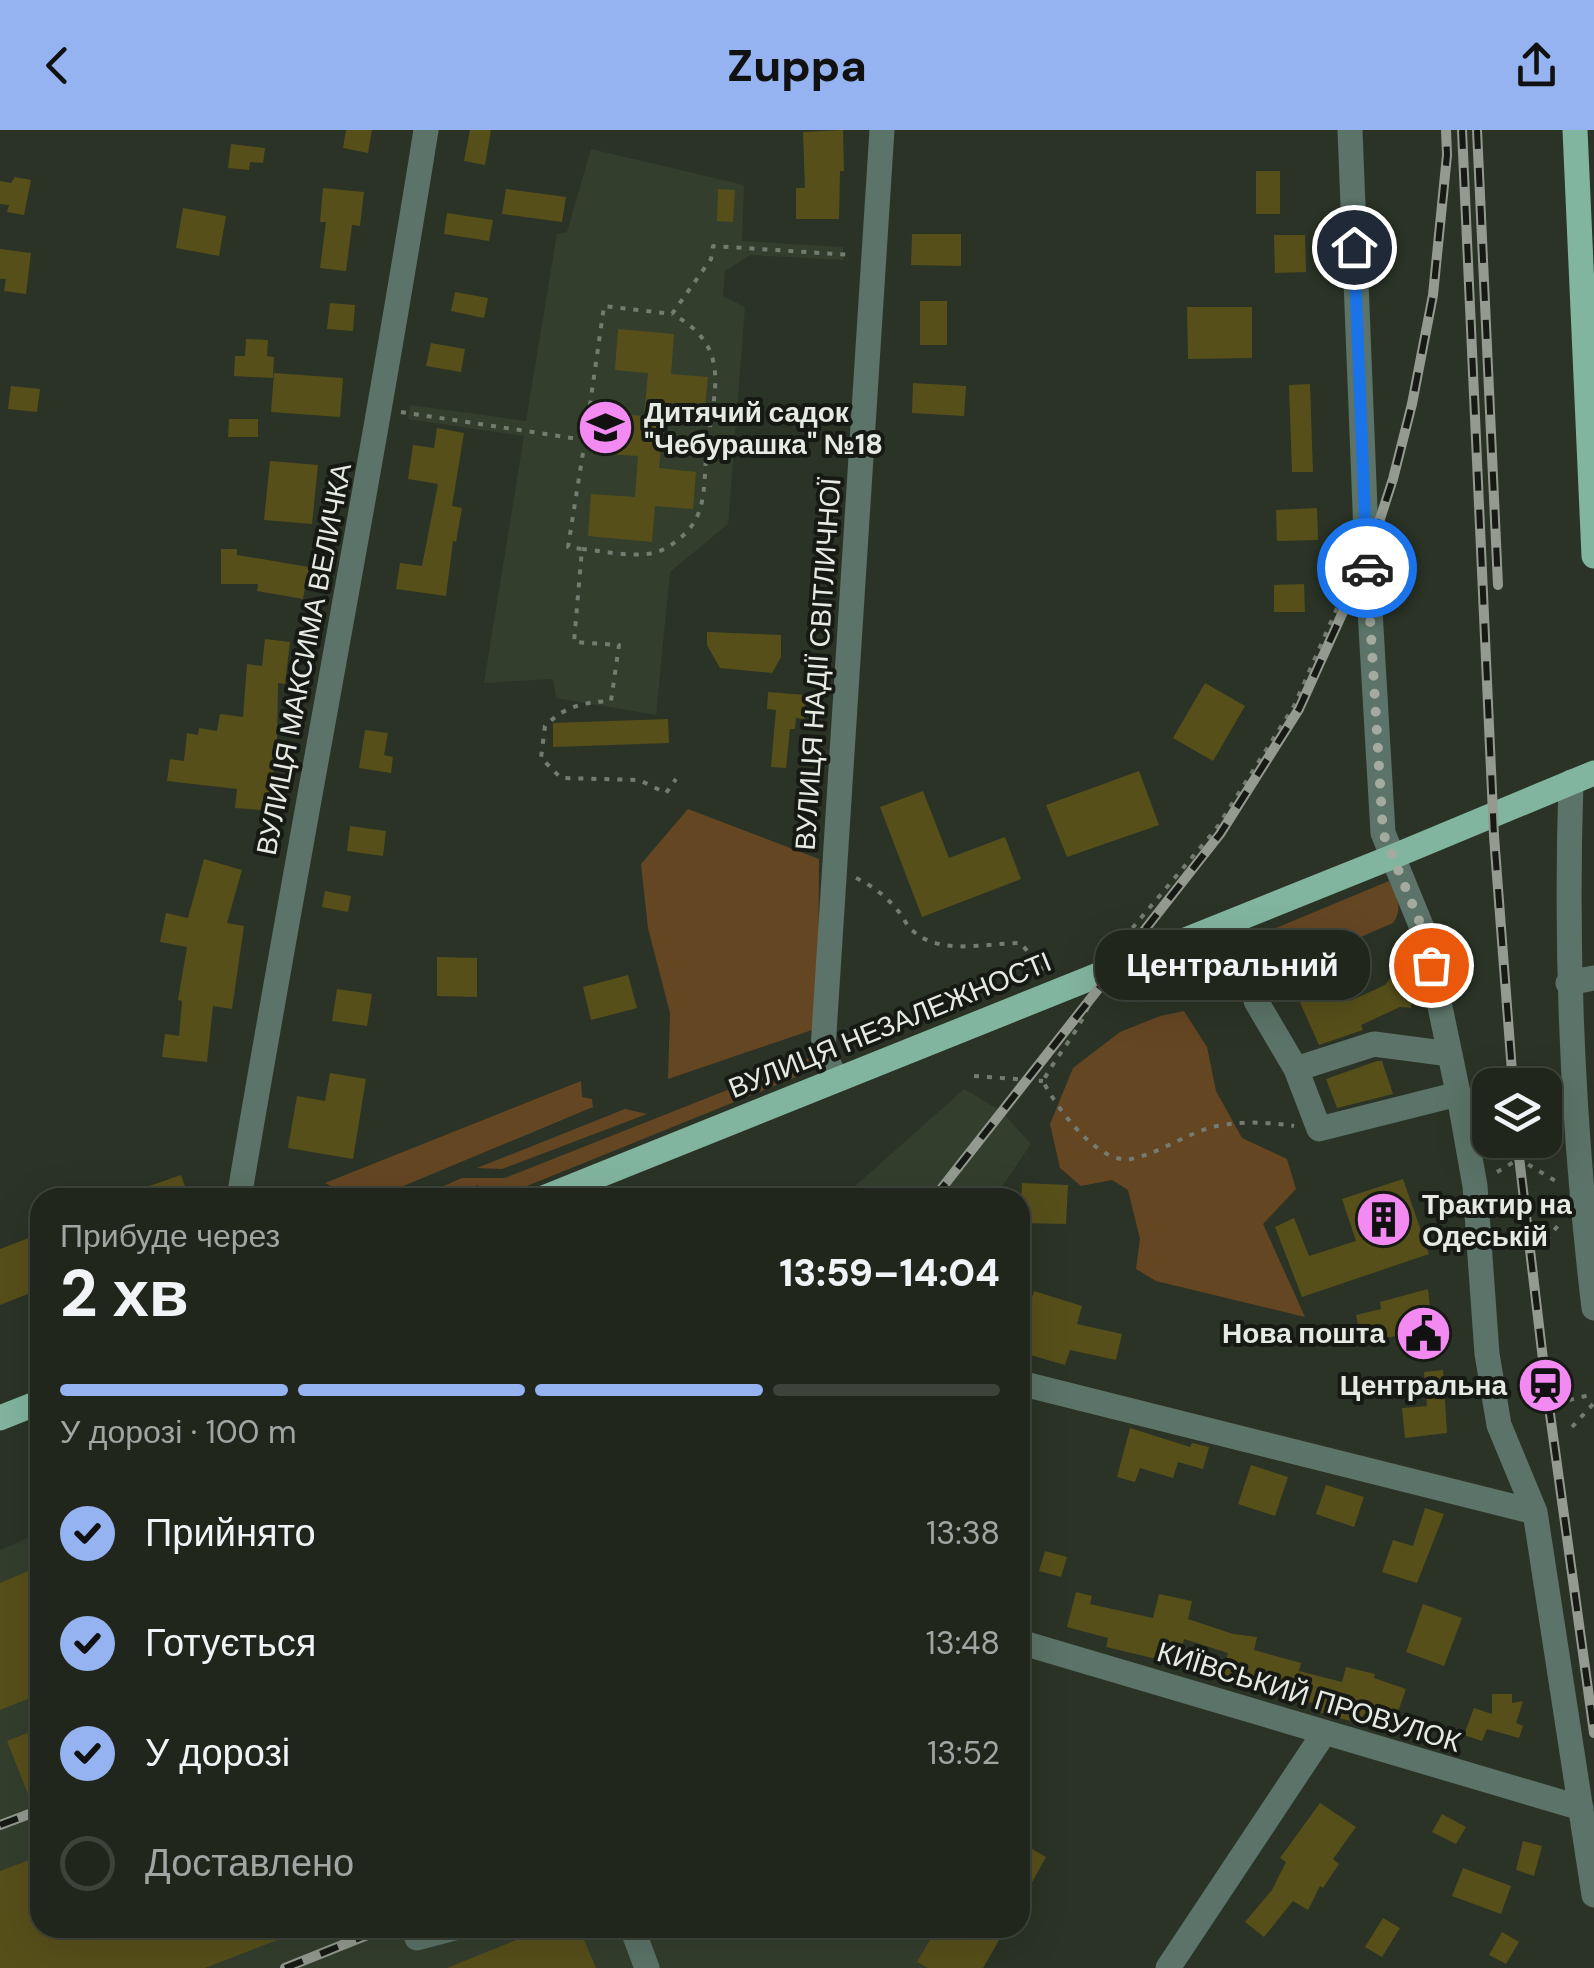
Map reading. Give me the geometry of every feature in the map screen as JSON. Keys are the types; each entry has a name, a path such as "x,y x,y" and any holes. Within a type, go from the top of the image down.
{"main road":[{"path":"1575,130 1588,262 1594,556"},
{"name":"ВУЛИЦЯ НЕЗАЛЕЖНОСТІ","path":"567,1188 1582,777"},
{"path":"0,1418 30,1406"}],"street":[{"name":"ВУЛИЦЯ МАКСИМА ВЕЛИЧКА","path":"240,1188 381,409 426,130"},
{"name":"ВУЛИЦЯ НАДІЇ СВІТЛИЧНОЇ","path":"836,1079 823,1049 882,130"},
{"path":"1350,130 1383,833 1425,935 1458,1094 1475,1186 1487,1354 1498,1425 1535,1512 1594,1895"},
{"path":"1582,777 1568,983 1582,1196 1594,1308"},
{"path":"1568,983 1594,978"},
{"path":"1256,1002 1296,1069 1319,1130 1458,1094"},
{"path":"1296,1069 1374,1044 1450,1054"},
{"path":"1030,1385 1535,1512"},
{"name":"КИЇВСЬКИЙ ПРОВУЛОК","path":"1030,1645 1580,1808"},
{"path":"1168,1968 1324,1734"},
{"path":"636,1938 647,1968"}],"path":[{"path":"672,314 711,258 713,246 874,256"},
{"path":"604,306 672,314 692,325 709,348 716,373 705,496 696,522 662,551 642,554 568,547 585,440 604,306"},
{"path":"381,409 585,440"},
{"path":"582,548 574,642 619,645 611,701 582,703 558,713 544,726 541,758 561,778 639,780 666,793 676,779"},
{"path":"1119,943 1216,829 1246,783 1294,706 1349,580"},
{"path":"835,868 874,886 900,912 912,931 926,939 953,948 1020,942 1047,972"},
{"path":"1043,1081 1060,1050 1079,1028 1088,1007"},
{"path":"974,1076 1043,1081"},
{"path":"1043,1081 1054,1102 1101,1152 1128,1160 1215,1126 1249,1122 1319,1130"},
{"path":"1517,1158 1582,1196"},
{"path":"1569,1400 1594,1394"},
{"path":"1572,1427 1594,1403"}],"shaded area":[{"name":"Дитячий садок \"Чебурашка\" №18","path":"591,149 744,185 742,241 843,247 843,260 750,255 725,271 723,296 745,307 728,524 670,572 656,715 556,698 553,679 484,683 524,436 408,419 410,405 526,421 557,234 567,232"},
{"path":"688,809 819,859 818,1028 668,1079 670,1013 648,928 641,864"},
{"path":"1389,881 1398,907 1393,923 1273,975 1250,965 1235,945"},
{"path":"1184,1011 1207,1047 1216,1091 1242,1138 1287,1159 1296,1189 1263,1224 1305,1317 1156,1281 1136,1269 1140,1239 1128,1190 1112,1180 1081,1186 1060,1168 1050,1124 1073,1068 1120,1032"},
{"path":"811,1057 816,1069 522,1188 478,1185 439,1188 462,1178 505,1178"},
{"path":"581,1081 582,1097 592,1099 593,1107 399,1188 335,1188 325,1183"},
{"path":"964,1089 1001,1111 1031,1144 1001,1188 853,1188"},
{"path":"625,1109 647,1114 502,1169 477,1168"},
{"path":"30,1537 30,1938 1000,1938 983,1968 0,1968 0,1550"}],"building":[{"path":"346,130 372,130 368,153 343,148"},
{"path":"470,130 491,130 485,165 464,161"},
{"path":"843,130 839,219 796,219 796,188 805,188 803,132"},
{"path":"231,144 265,148 263,163 250,162 249,170 228,168"},
{"path":"1256,171 1280,171 1280,214 1256,214"},
{"path":"15,177 31,180 24,215 7,212 9,205 0,204 0,181 11,183"},
{"path":"323,188 364,192 360,226 352,225 346,271 320,268 326,222 320,222"},
{"path":"506,189 566,197 562,222 502,214"},
{"path":"718,189 735,190 733,222 717,221"},
{"path":"183,208 226,216 219,256 176,248"},
{"path":"447,213 493,220 489,241 444,234"},
{"path":"912,234 961,234 961,266 911,265"},
{"path":"1274,235 1305,235 1306,272 1275,273"},
{"path":"0,249 31,253 26,294 4,291 6,279 0,279"},
{"path":"455,292 488,298 484,318 451,311"},
{"path":"920,301 947,301 947,345 920,345"},
{"path":"330,303 355,305 353,331 327,329"},
{"path":"1187,307 1252,307 1252,358 1188,359"},
{"path":"618,329 674,334 671,374 708,377 704,418 664,414 659,468 696,472 693,509 655,506 652,542 588,536 591,494 635,497 638,456 603,454 607,413 644,416 648,373 615,370"},
{"path":"246,339 268,340 267,356 274,357 273,378 234,376 235,356 245,356"},
{"path":"431,343 465,349 461,372 426,366"},
{"path":"274,373 343,378 340,417 271,412"},
{"path":"913,383 966,386 964,416 912,413"},
{"path":"1310,384 1313,472 1292,472 1289,385"},
{"path":"11,386 40,389 37,412 8,409"},
{"path":"229,419 258,419 258,437 228,437"},
{"path":"437,428 464,433 452,506 462,508 446,596 396,589 400,563 422,566 438,484 408,479 413,445 434,448"},
{"path":"270,461 318,465 312,524 264,520"},
{"path":"1317,508 1318,540 1277,541 1276,510"},
{"path":"221,549 237,549 237,555 309,567 303,599 257,591 258,584 221,584"},
{"path":"1304,584 1305,612 1274,612 1274,585"},
{"path":"707,632 781,635 781,657 772,673 720,668 707,645"},
{"path":"265,639 290,642 285,684 278,683 272,784 277,784 275,811 235,808 237,789 167,781 170,759 184,761 187,733 198,735 199,728 217,731 220,714 243,717 247,664 262,666"},
{"path":"1205,683 1245,706 1213,761 1173,738"},
{"path":"768,692 806,695 804,719 796,718 795,729 790,729 786,768 771,767 776,710 767,709"},
{"path":"668,719 669,743 553,747 553,723"},
{"path":"365,730 388,733 384,755 393,757 391,773 359,768"},
{"path":"1139,771 1159,825 1067,857 1046,805"},
{"path":"923,791 949,858 1005,837 1021,879 922,917 880,807"},
{"path":"350,826 386,831 383,856 347,851"},
{"path":"204,859 242,870 227,923 244,926 232,1009 213,1006 207,1062 162,1057 165,1034 179,1036 182,1001 178,1000 187,947 160,942 166,913 188,918"},
{"path":"325,891 351,896 348,912 322,907"},
{"path":"437,957 477,958 477,997 437,996"},
{"path":"1331,959 1350,1001 1385,985 1394,974 1406,980 1411,1008 1400,1007 1361,1025 1363,1030 1319,1045 1289,978"},
{"path":"628,975 637,1008 591,1020 583,987"},
{"path":"337,989 372,994 367,1026 332,1021"},
{"path":"1382,1061 1393,1094 1337,1108 1326,1079"},
{"path":"330,1073 366,1079 353,1159 288,1148 297,1096 325,1101"},
{"path":"181,1175 186,1188 143,1188"},
{"name":"Трактир на Одеській","path":"1403,1179 1429,1254 1302,1297 1275,1227 1294,1218 1309,1256 1356,1241 1342,1199"},
{"path":"1022,1183 1068,1185 1066,1224 1030,1223 1030,1188 1022,1188"},
{"path":"30,1237 30,1293 0,1305 0,1249"},
{"path":"1428,1289 1434,1343 1403,1345 1401,1335 1362,1343 1356,1315 1381,1309 1380,1302"},
{"path":"1034,1291 1082,1306 1077,1324 1122,1334 1116,1360 1070,1350 1065,1365 1030,1355 1030,1304"},
{"path":"1443,1370 1447,1433 1405,1438 1402,1408 1427,1406 1424,1372"},
{"path":"1130,1428 1190,1447 1192,1443 1209,1447 1203,1469 1178,1462 1173,1478 1140,1468 1135,1482 1117,1477"},
{"path":"1251,1465 1288,1477 1275,1516 1238,1504"},
{"path":"1326,1485 1364,1497 1354,1527 1316,1514"},
{"path":"1425,1508 1444,1514 1417,1583 1382,1572 1393,1540 1413,1546"},
{"path":"1045,1551 1067,1557 1061,1577 1039,1571"},
{"path":"30,1570 30,1698 0,1710 0,1583"},
{"path":"1076,1592 1092,1596 1090,1604 1153,1618 1159,1594 1192,1601 1188,1619 1233,1634 1257,1637 1254,1650 1301,1663 1299,1671 1342,1682 1346,1667 1375,1674 1374,1678 1406,1689 1394,1723 1364,1714 1361,1724 1311,1710 1313,1703 1269,1692 1270,1686 1223,1675 1228,1653 1184,1639 1178,1664 1106,1647 1108,1638 1067,1627"},
{"path":"1423,1604 1462,1618 1444,1666 1406,1652"},
{"path":"1492,1694 1512,1694 1512,1703 1523,1701 1516,1723 1523,1726 1519,1738 1487,1729 1482,1741 1464,1735 1474,1708 1492,1714"},
{"path":"30,1732 30,1799 7,1741"},
{"path":"1320,1803 1356,1827 1333,1859 1339,1864 1323,1888 1320,1886 1308,1910 1293,1901 1264,1937 1245,1922 1272,1890 1286,1862 1280,1858"},
{"path":"1442,1814 1466,1827 1456,1844 1432,1832"},
{"path":"1523,1841 1542,1846 1534,1876 1516,1870"},
{"path":"1030,1848 1046,1857 1030,1886"},
{"path":"30,1860 30,1938 283,1938 205,1968 0,1968 0,1871"},
{"path":"1463,1868 1511,1886 1501,1914 1452,1896"},
{"path":"1383,1918 1400,1928 1382,1957 1365,1947"},
{"path":"1502,1932 1519,1942 1506,1964 1489,1955"},
{"path":"521,1938 583,1938 596,1968 447,1968"},
{"path":"931,1938 1000,1938 983,1968 928,1968 917,1962"}],"railway":[{"path":"942,1188 1220,834 1299,709 1367,559 1393,479 1433,295 1446,130"},
{"path":"1462,130 1494,836 1512,1068"},
{"path":"1477,130 1498,585"},
{"path":"1519,1158 1594,1733"},
{"path":"0,1825 30,1814"},
{"path":"285,1968 360,1938"}],"way so far":[{"path":"1367,568 1383,833 1425,935 1431,965"}],"place":[{"name":"Дитячий садок \"Чебурашка\" №18","path":"605,428"},
{"name":"Центральний","path":"1431,965"},
{"name":"Трактир на Одеській","path":"1383,1220"},
{"name":"Нова пошта","path":"1424,1333"},
{"name":"Центральна","path":"1546,1385"}],"route":[{"path":"1354,247 1367,568"}]}
